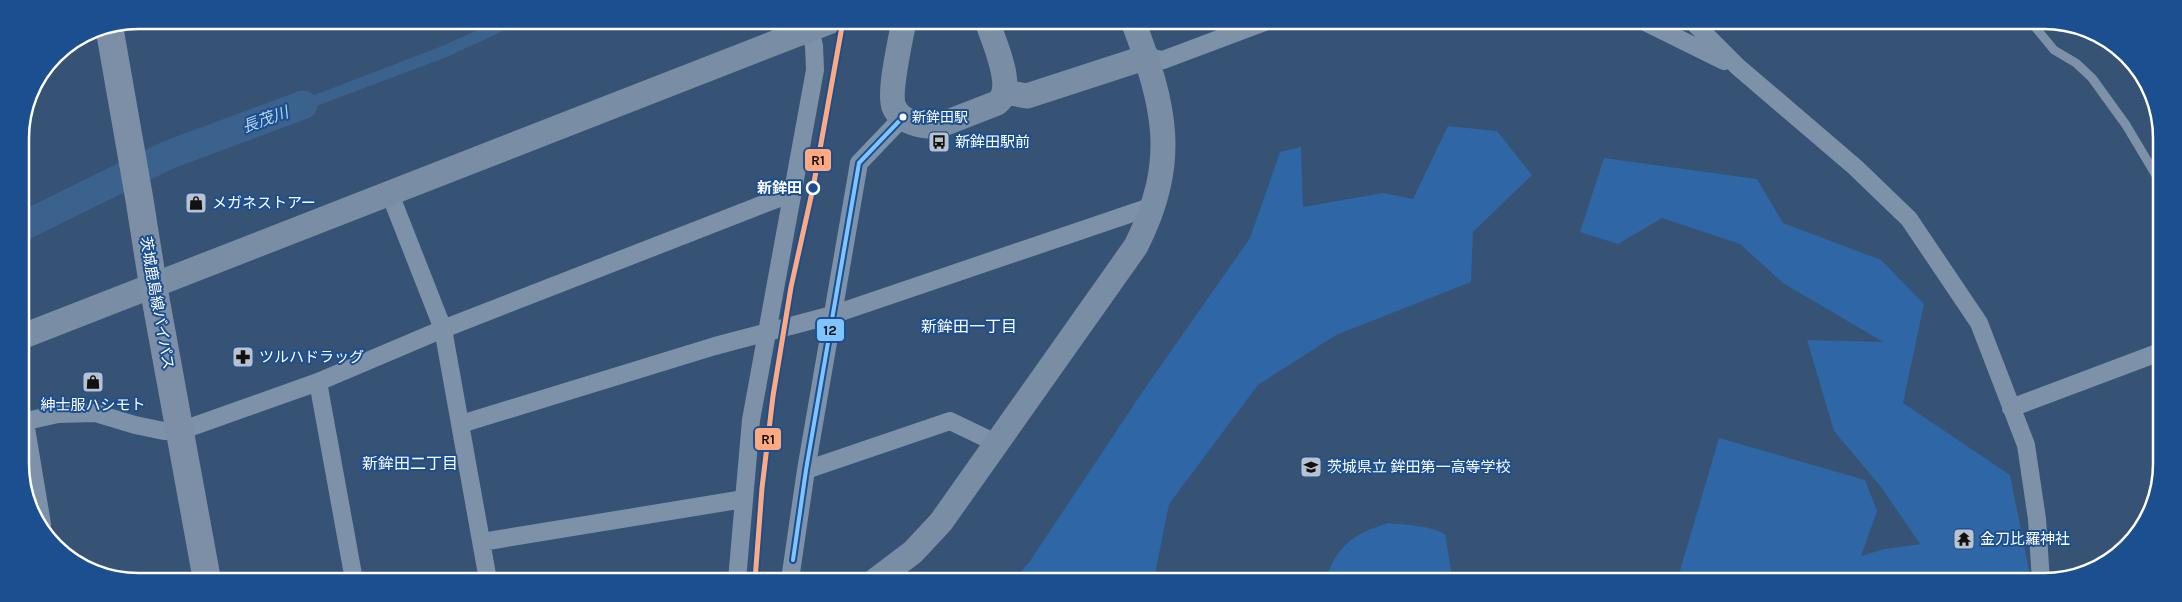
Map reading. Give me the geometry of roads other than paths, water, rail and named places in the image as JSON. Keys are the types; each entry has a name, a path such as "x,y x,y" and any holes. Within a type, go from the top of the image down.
{"main road":[{"name":"茨城鹿島線バイパス","path":"110,32 140,197 153,285 206,573"}],"street":[{"path":"29,334 811,29"},
{"path":"738,573 751,420 815,70 814,46 820,29"},
{"path":"903,29 892,99 898,113 903,117 919,124 938,126 997,103 1006,92 1004,74 990,29"},
{"path":"885,573 913,552 941,522 1136,246 1153,206 1163,164 1164,139 1158,96 1136,29"},
{"path":"1006,92 1027,96 1146,57 1163,60 1246,29"},
{"path":"1659,29 1738,67"},
{"path":"1700,29 1738,67 1855,167 1909,219 1978,323 2026,445 2037,519 2040,573"},
{"path":"791,573 806,470 859,163 903,117"},
{"path":"29,421 58,414 96,413 149,428 164,431 180,430 318,382 443,329 792,193"},
{"path":"390,194 443,329 487,573"},
{"path":"461,424 768,331 832,315 1153,206"},
{"path":"2012,408 2153,355"},
{"path":"318,382 353,573"},
{"path":"806,470 950,421 996,443"},
{"path":"29,450 40,512"},
{"path":"482,542 744,499"}],"lane":[{"path":"2037,29 2054,50 2076,63 2092,78 2126,125 2153,170"}],"waterway":[{"name":"長茂川","path":"29,223 168,155 303,105"}],"place":[{"name":"新鉾田駅","path":"903,117"},
{"name":"新鉾田駅前","path":"939,142"},
{"name":"新鉾田","path":"813,188"},
{"name":"メガネストアー","path":"196,203"},
{"name":"ツルハドラッグ","path":"243,357"},
{"name":"紳士服ハシモト","path":"93,382"},
{"name":"茨城県立 鉾田第一高等学校","path":"1311,467"},
{"name":"金刀比羅神社","path":"1964,539"}],"district":[{"name":"新鉾田一丁目","path":"969,326"},
{"name":"新鉾田二丁目","path":"410,463"}]}
